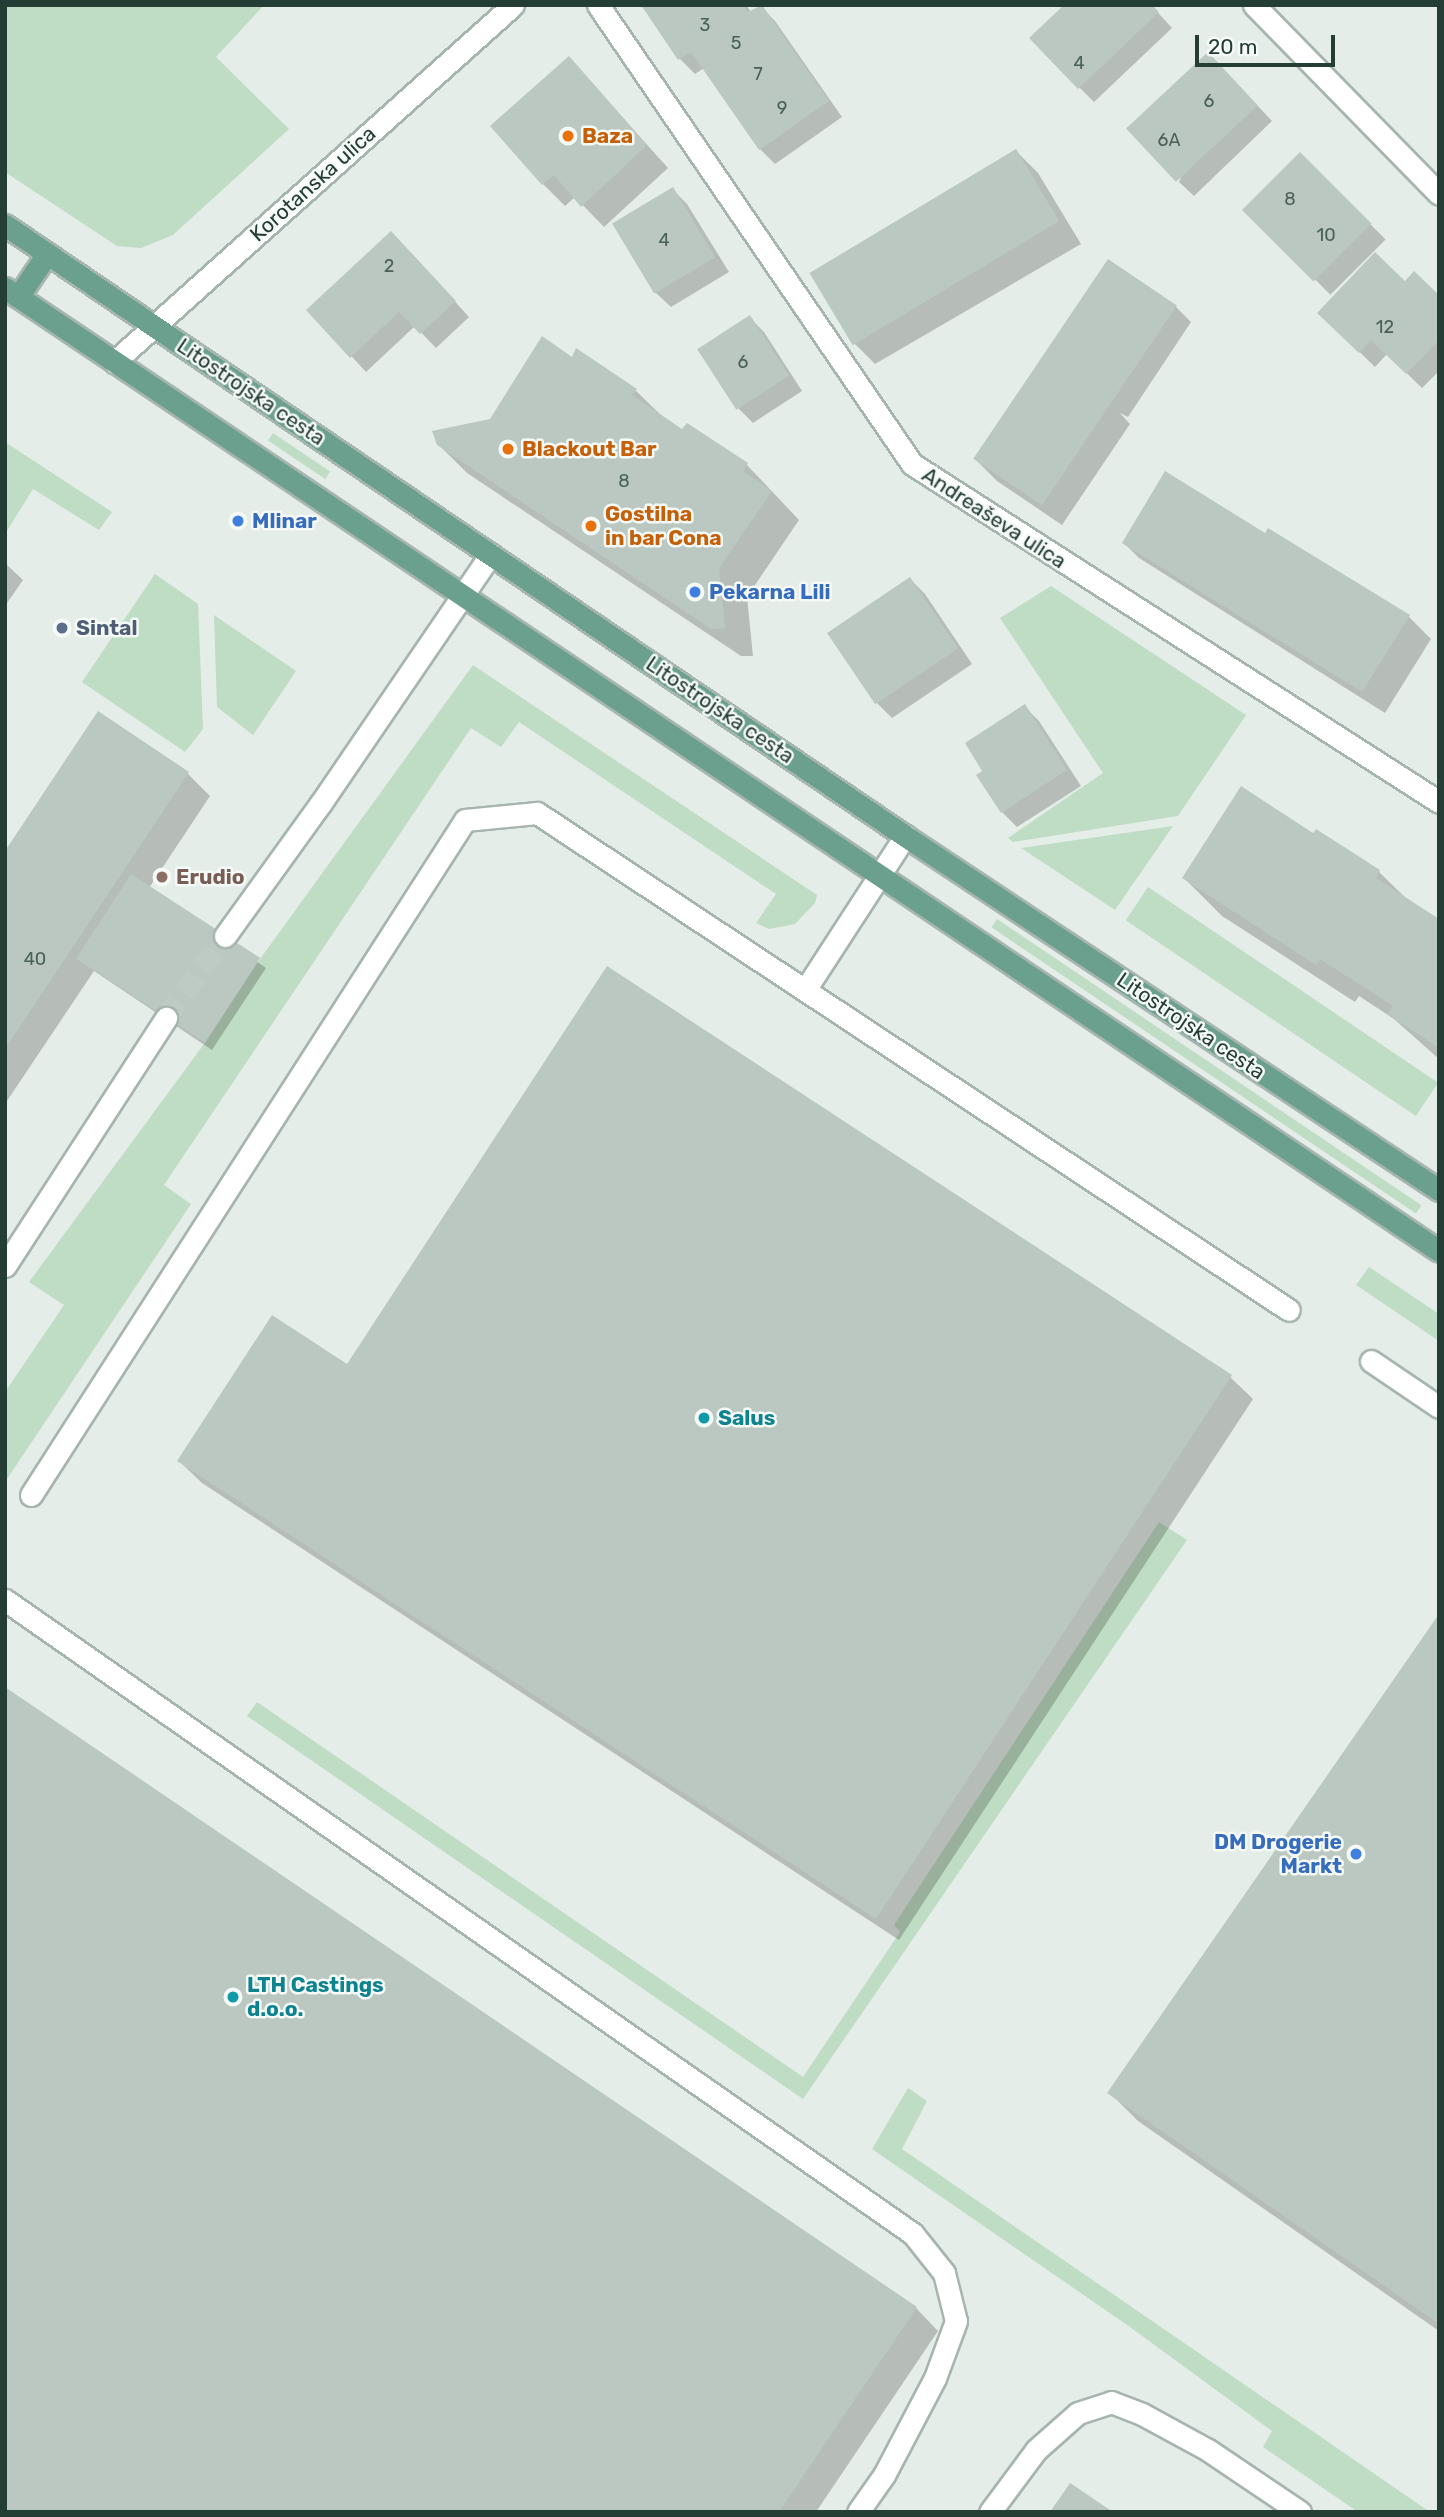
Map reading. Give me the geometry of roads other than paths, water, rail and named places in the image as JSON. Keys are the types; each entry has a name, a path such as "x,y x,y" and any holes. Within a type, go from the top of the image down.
{"main road":[{"name":"Litostrojska cesta","path":"5,225 905,836 1439,1190"},
{"path":"47,254 12,292 1439,1251"}],"street":[{"name":"Korotanska ulica","path":"114,362 513,5"},
{"name":"Andreaševa ulica","path":"598,5 912,464 1439,802"},
{"path":"1254,5 1439,194"},
{"path":"225,936 321,803 491,554"},
{"path":"31,1495 465,820 537,813 1289,1310"},
{"path":"805,990 905,836"},
{"path":"5,1266 166,1018"},
{"path":"1371,1361 1439,1407"},
{"path":"5,1600 912,2234 944,2273 956,2321 935,2378 884,2475 858,2512"},
{"path":"990,2512 1036,2450 1078,2413 1111,2402 1142,2414 1208,2450 1300,2512"}],"tunnel":[{"path":"166,1018 225,936"}],"place":[{"name":"Baza","path":"568,136"},
{"name":"Blackout Bar","path":"508,449"},
{"name":"Mlinar","path":"238,521"},
{"name":"Gostilna in bar Cona","path":"591,526"},
{"name":"Pekarna Lili","path":"695,592"},
{"name":"Sintal","path":"62,628"},
{"name":"Erudio","path":"162,877"},
{"name":"Salus","path":"704,1418"},
{"name":"DM Drogerie Markt","path":"1356,1854"},
{"name":"LTH Castings d.o.o.","path":"233,1997"}]}
